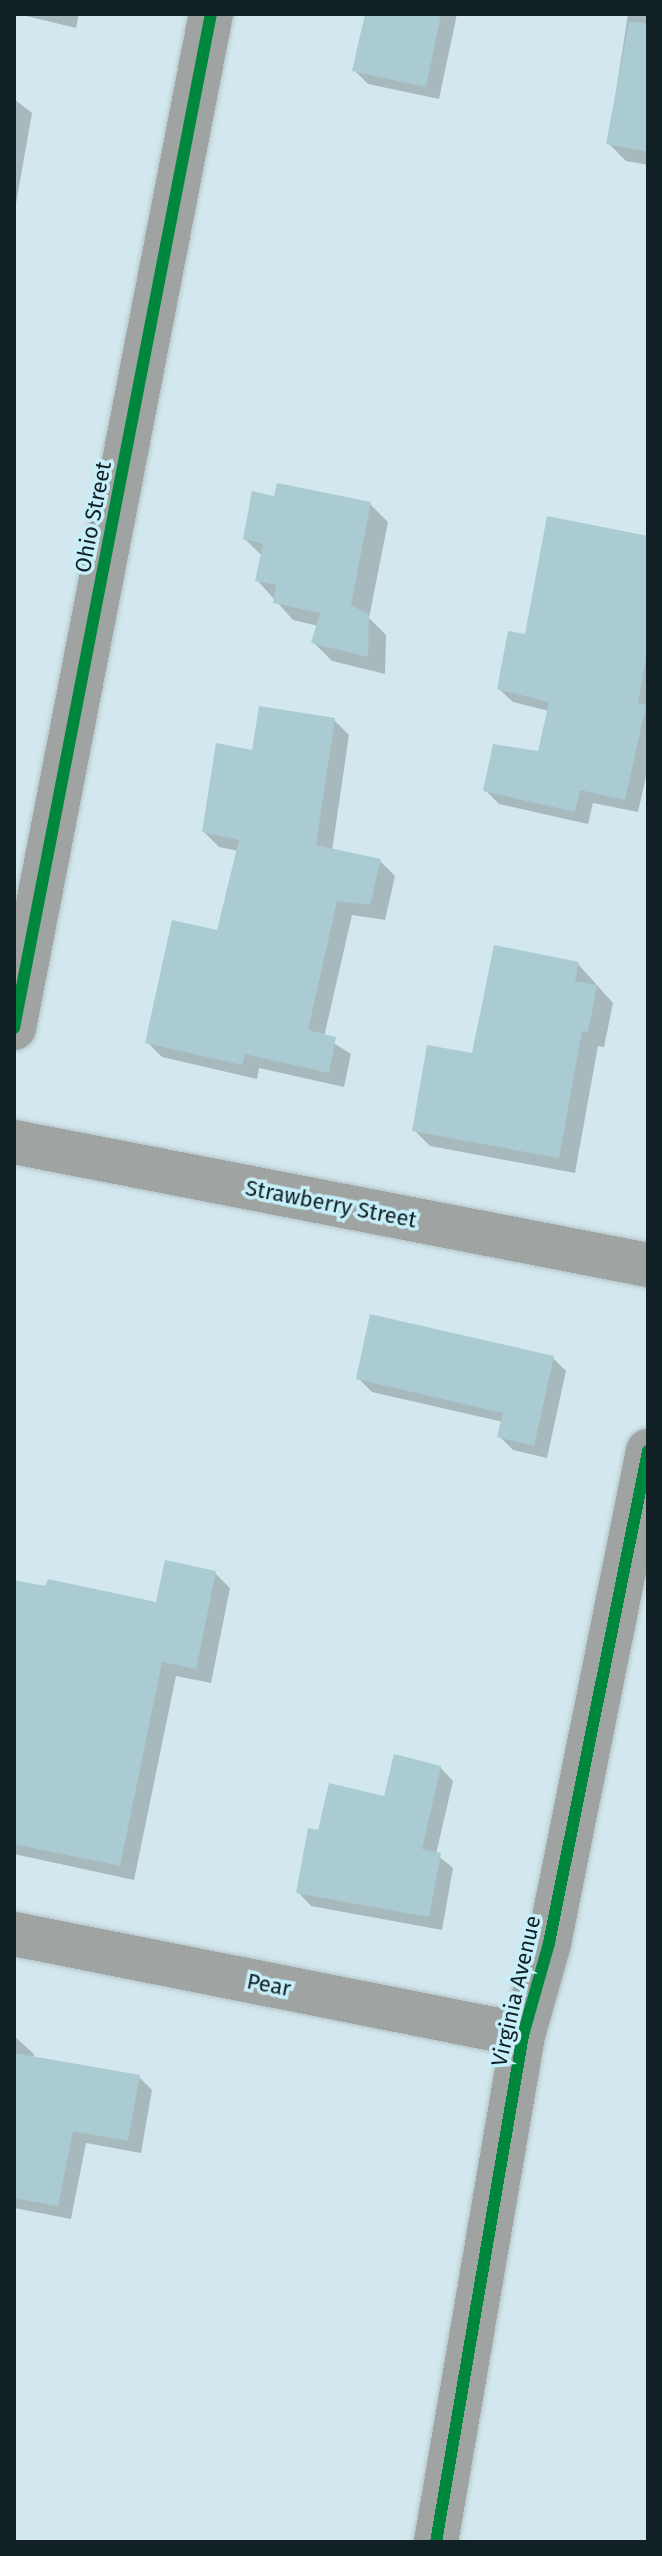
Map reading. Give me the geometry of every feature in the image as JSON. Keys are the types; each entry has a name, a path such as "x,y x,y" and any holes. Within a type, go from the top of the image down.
{"street":[{"name":"Ohio Street","path":"14,1028 211,14"},
{"name":"Strawberry Street","path":"14,1142 648,1265"},
{"name":"Virginia Avenue","path":"436,2542 523,2035 549,1943 648,1451"},
{"name":"Pear","path":"14,1934 523,2035"}],"building":[{"path":"365,14 441,14 426,87 352,71"},
{"path":"629,22 648,23 648,152 606,144"},
{"path":"277,483 371,502 351,605 369,615 368,657 311,643 320,613 273,603 276,585 255,581 263,544 243,539 252,491 274,496"},
{"path":"547,516 648,536 648,648 638,703 646,705 625,800 580,790 575,812 483,791 493,744 538,751 549,702 497,689 508,631 525,634"},
{"path":"259,706 335,718 316,845 381,859 370,905 337,901 308,1030 336,1037 329,1073 245,1054 242,1065 145,1043 172,920 217,930 239,840 202,832 216,743 252,750"},
{"path":"494,945 579,962 575,981 597,985 588,1032 582,1031 559,1158 412,1131 427,1045 472,1053"},
{"path":"370,1314 554,1356 534,1446 497,1437 503,1413 356,1379"},
{"path":"165,1560 216,1571 196,1669 162,1662 120,1866 14,1844 14,1580 45,1586 48,1579 156,1602"},
{"path":"394,1754 441,1766 422,1849 441,1853 429,1917 296,1893 308,1828 318,1830 329,1783 384,1796"},
{"path":"14,2053 140,2075 128,2141 73,2131 58,2206 14,2198"}],"cycle path":[{"path":"14,1028 211,14"},
{"path":"436,2542 523,2035 549,1943 648,1451"}]}
